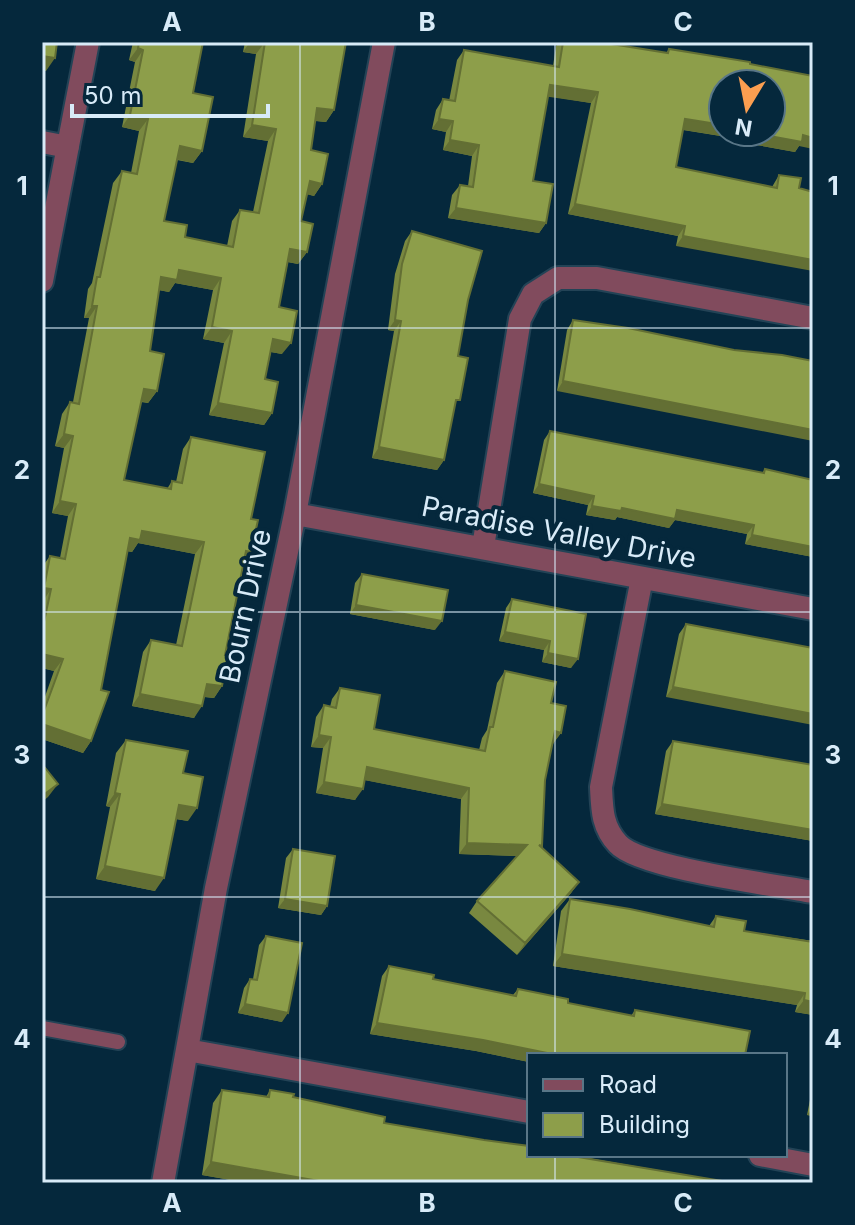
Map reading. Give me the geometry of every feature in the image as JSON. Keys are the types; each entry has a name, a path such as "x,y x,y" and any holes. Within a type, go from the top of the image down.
{"street":[{"path":"42,281 88,42"},
{"name":"Bourn Drive","path":"163,1183 216,888 295,514 384,42"},
{"path":"42,142 68,147"},
{"path":"483,547 520,319 533,294 558,278 597,278 813,318"},
{"name":"Paradise Valley Drive","path":"295,514 813,609"},
{"path":"642,578 601,787 603,821 620,846 653,863 813,892"},
{"path":"187,1050 527,1112"},
{"path":"771,1157 813,1165"}],"lane":[{"path":"42,1028 118,1042"}],"building":[{"path":"42,42 57,42 55,58 42,56"},
{"path":"139,42 203,42 193,93 213,97 202,151 180,146 164,221 187,225 185,237 233,247 240,210 259,213 276,129 252,125 265,42 346,42 334,110 317,108 311,150 328,154 322,184 310,181 301,221 313,224 307,252 290,249 279,307 297,311 291,343 273,339 265,379 278,382 272,413 218,403 232,331 212,327 221,278 179,270 177,280 161,277 150,351 164,354 157,391 144,389 124,480 171,489 172,481 182,483 191,437 265,452 251,519 258,520 251,552 246,551 225,655 228,655 222,686 207,684 202,706 140,694 151,640 182,646 204,542 142,531 140,540 130,538 101,690 109,692 91,741 42,724 42,716 63,659 42,654 42,631 51,589 44,588 50,556 65,559 76,504 60,501 73,436 64,434 70,402 79,404 97,306 92,306 97,277 100,277 122,171 137,174 148,119 130,115 143,50 138,48"},
{"path":"563,42 599,42 668,53 669,49 771,68 707,68 707,122 685,119 676,167 777,188 779,175 801,178 799,188 813,192 813,260 683,236 685,226 575,204 598,92 550,85 533,181 553,184 546,223 456,208 460,185 473,187 479,145 450,140 453,121 439,119 443,99 455,101 464,50 559,67"},
{"path":"787,71 813,76 813,138 803,135 802,142 787,139"},
{"path":"412,231 482,251 468,300 458,356 468,358 444,460 379,447 401,321 395,320 402,264"},
{"path":"573,320 734,350 813,361 813,430 563,381"},
{"path":"550,431 813,480 813,547 752,535 754,525 677,510 675,519 622,508 621,511 592,506 594,496 539,484"},
{"path":"362,574 448,590 442,621 356,605"},
{"path":"512,599 586,614 578,659 548,653 550,641 505,632"},
{"path":"686,624 813,648 813,714 673,687"},
{"path":"505,671 556,682 551,703 566,706 561,733 555,731 545,780 542,846 539,845 579,882 525,943 477,901 527,845 467,843 469,788 367,767 363,789 324,782 331,737 319,735 324,705 336,708 340,688 380,695 374,729 485,751"},
{"path":"126,740 188,751 183,773 203,777 197,808 179,805 164,878 105,866 120,794 115,793"},
{"path":"673,741 813,765 813,830 662,804"},
{"path":"42,764 58,784 42,796"},
{"path":"293,849 335,856 327,906 285,899"},
{"path":"570,899 714,927 716,916 746,921 744,931 813,942 813,1002 804,1000 805,993 562,954"},
{"path":"266,936 302,943 288,1013 245,1004 250,979 257,980"},
{"path":"389,966 434,975 433,979 516,996 518,989 634,1016 635,1010 750,1031 745,1053 547,1053 377,1023"},
{"path":"222,1090 269,1097 270,1090 385,1117 384,1123 527,1146 527,1157 578,1157 734,1183 330,1183 211,1162"}]}
